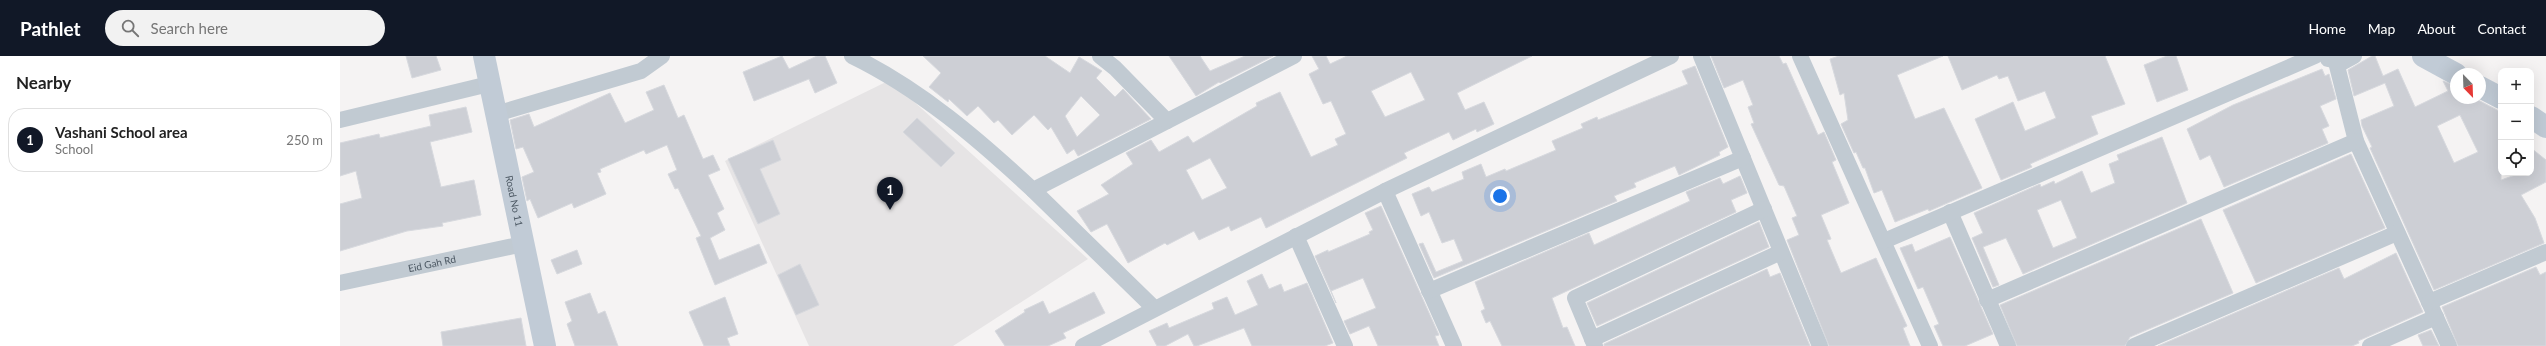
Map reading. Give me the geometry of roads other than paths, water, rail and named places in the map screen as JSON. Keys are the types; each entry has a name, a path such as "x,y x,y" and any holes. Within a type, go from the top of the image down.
{"street":[{"name":"Road No 11","path":"484,56 546,346"},
{"path":"496,114 641,70 662,56"},
{"path":"852,56 874,67 972,134 1033,190 1154,308"},
{"path":"1100,56 1115,68 1167,121"},
{"path":"1033,190 1294,56"},
{"path":"1083,346 1154,308 1384,191 1671,56"},
{"path":"1701,56 1764,209 1816,345"},
{"path":"1800,56 1930,346"},
{"path":"1884,241 2315,56"},
{"path":"2331,59 2343,62 2354,56"},
{"path":"2423,56 2450,71"},
{"path":"2331,59 2356,141 2449,346"},
{"path":"340,120 489,84"},
{"path":"2486,90 2498,96"},
{"path":"2534,119 2546,127"},
{"path":"1987,300 2356,141"},
{"path":"1429,291 1743,158"},
{"path":"1384,191 1454,346"},
{"path":"1764,209 1575,298 1593,342 1781,252"},
{"path":"1950,212 2008,346"},
{"path":"2134,346 2397,233"},
{"path":"1296,236 1345,346"},
{"name":"Eid Gah Rd","path":"340,283 523,244"},
{"path":"2429,302 2546,252"},
{"path":"2370,346 2436,317"}],"place":[{"name":"Vashani School area","path":"890,210"}]}
